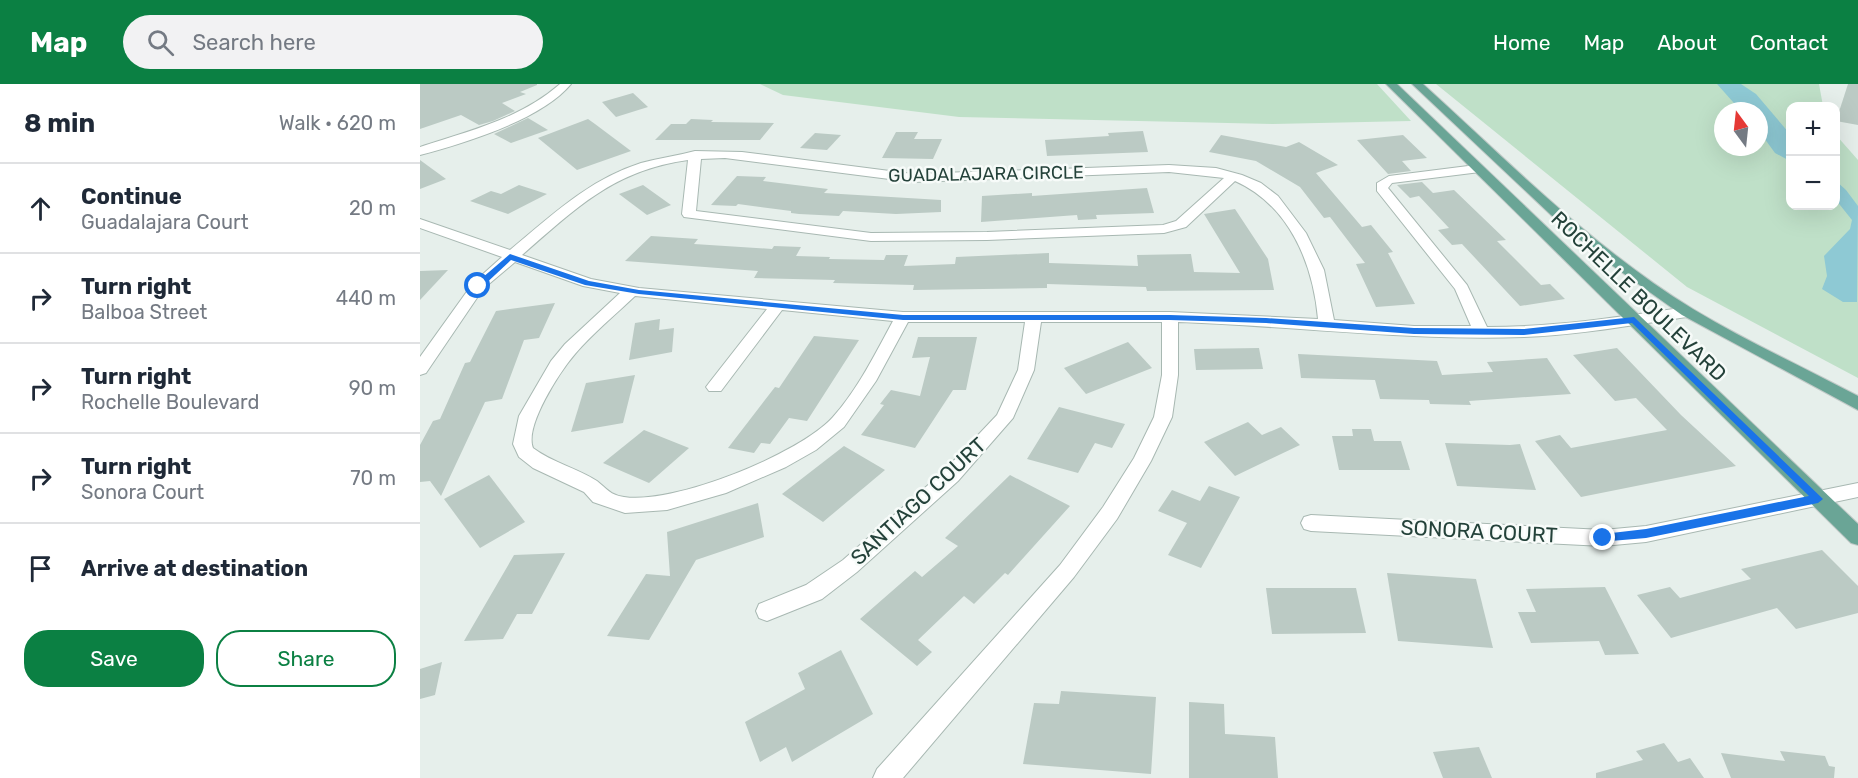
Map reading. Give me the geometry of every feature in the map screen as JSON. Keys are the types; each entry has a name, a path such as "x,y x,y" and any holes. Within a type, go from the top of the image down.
{"main road":[{"name":"ROCHELLE BOULEVARD","path":"1392,84 1476,169 1858,537"},
{"name":"ROCHELLE BOULEVARD","path":"1418,84 1460,125 1591,241 1687,312 1858,404"}],"street":[{"path":"420,151 525,113 543,104 566,84"},
{"path":"695,155 689,214 871,237 987,236 1164,228 1181,224 1232,177"},
{"name":"GUADALAJARA CIRCLE","path":"420,369 467,299 510,256 596,187 638,168 695,155 738,155 913,178 1179,168 1245,180 1273,199 1302,236 1323,288 1328,326"},
{"path":"1476,169 1389,180 1383,183 1382,188 1462,288 1481,332"},
{"path":"420,223 588,283 631,291 903,317 1170,317 1266,320 1414,331 1524,332 1687,312"},
{"path":"631,291 571,348 557,365 528,416 522,436 522,444 526,452 540,463 591,487 600,497 626,505 668,502 719,488 779,462 810,444 838,423 868,381 903,317"},
{"path":"715,387 777,306"},
{"name":"SANTIAGO COURT","path":"767,610 814,592 850,566 951,476 984,440 1004,418 1023,378 1034,317"},
{"path":"886,778 1067,572 1110,513 1142,461 1163,417 1170,375 1170,317"},
{"name":"SONORA COURT","path":"1311,523 1603,538 1646,534 1858,490"}],"green space":[{"path":"760,84 1377,84 1411,121 1273,124 959,117 783,95"},
{"path":"1436,84 1819,84 1822,102 1786,102 1786,210 1840,210 1840,140 1858,160 1858,378 1687,287"}],"water":[{"path":"1717,84 1741,84 1756,94 1763,102 1733,102"},
{"path":"1768,108 1786,129 1786,159 1775,153 1768,143"},
{"path":"1840,185 1858,206 1857,302 1843,302 1822,289 1827,276 1824,256 1850,229 1852,220 1840,205"}],"building":[{"path":"420,84 537,85 520,92 526,94 502,103 515,111 493,121 479,125 461,115 420,129"},
{"path":"1848,84 1858,84 1858,125 1840,122 1840,109"},
{"path":"633,93 648,107 616,117 602,102"},
{"path":"528,118 548,130 511,143 494,134"},
{"path":"588,119 631,151 577,170 538,138"},
{"path":"691,119 713,120 711,122 774,123 760,140 655,140 671,124 686,124"},
{"path":"1143,131 1148,152 1047,156 1045,140 1109,136 1108,133"},
{"path":"896,132 918,132 914,139 942,139 933,159 882,158"},
{"path":"815,133 841,135 827,150 800,148"},
{"path":"1221,135 1286,147 1299,142 1338,165 1316,173 1362,227 1371,225 1393,252 1388,253 1415,304 1376,307 1356,264 1365,263 1330,217 1324,218 1300,187 1256,161 1209,152"},
{"path":"1403,135 1427,158 1402,161 1411,171 1388,174 1357,140"},
{"path":"420,160 446,179 420,189"},
{"path":"737,176 766,177 763,181 828,189 824,193 941,200 941,212 896,214 843,211 839,216 799,214 738,204 736,206 711,205"},
{"path":"1422,182 1433,193 1454,190 1506,240 1497,241 1541,285 1550,284 1565,299 1520,306 1462,244 1452,245 1438,230 1449,228 1419,196 1410,198 1397,185"},
{"path":"519,185 547,194 508,214 470,201 491,191 501,194"},
{"path":"643,185 671,205 647,215 619,194"},
{"path":"1147,188 1154,213 1096,215 1097,219 1078,220 1077,215 981,222 982,196 1032,193 1032,196"},
{"path":"1235,209 1268,259 1274,290 1147,291 1146,287 1047,284 1047,288 913,290 914,285 754,278 758,271 625,261 651,236 698,239 694,244 772,249 774,246 801,247 796,256 830,257 829,259 884,260 886,255 908,255 904,266 955,264 956,257 1049,253 1049,263 1138,266 1137,255 1191,254 1194,272 1240,273 1204,214"},
{"path":"448,270 420,300 420,271"},
{"path":"555,303 539,338 524,340 502,399 485,402 441,496 430,481 420,482 420,445 433,421 440,419 465,363 470,362 496,311"},
{"path":"660,319 659,330 674,328 672,352 629,360 635,323"},
{"path":"814,336 859,340 807,421 789,418 770,444 761,443 754,453 728,448 775,387 779,388"},
{"path":"918,337 977,337 966,390 953,390 915,448 861,435 884,405 880,404 891,390 920,396 930,357 912,358"},
{"path":"1128,342 1152,368 1086,394 1064,368"},
{"path":"1259,348 1263,369 1196,370 1194,349"},
{"path":"1617,348 1681,415 1736,466 1581,497 1535,441 1560,435 1571,448 1667,430 1636,398 1615,401 1573,355"},
{"path":"1298,354 1437,361 1442,375 1493,372 1487,362 1547,358 1571,394 1469,401 1471,405 1430,404 1429,400 1380,399 1375,380 1301,378"},
{"path":"635,375 623,423 571,432 586,383"},
{"path":"1059,407 1125,424 1112,448 1095,443 1078,473 1027,459"},
{"path":"1248,422 1262,435 1281,427 1300,445 1235,476 1204,442"},
{"path":"1352,429 1371,429 1374,441 1401,441 1410,470 1339,470 1332,436 1353,436"},
{"path":"644,430 689,448 649,483 603,463"},
{"path":"1445,443 1520,444 1536,490 1457,486"},
{"path":"844,446 885,470 823,522 782,494"},
{"path":"489,475 525,522 480,548 444,499"},
{"path":"1010,475 1070,506 1008,575 1005,573 974,604 964,596 918,640 932,652 917,666 860,619 915,571 922,577 958,546 945,538"},
{"path":"1209,486 1240,497 1201,568 1168,555 1187,523 1158,511 1172,490 1200,501"},
{"path":"758,503 764,537 696,560 649,640 607,636 646,574 670,576 667,532"},
{"path":"1822,550 1858,586 1858,613 1796,629 1777,608 1671,638 1637,595 1670,587 1680,598 1751,579 1741,569"},
{"path":"565,553 532,614 517,614 503,639 464,641 514,555"},
{"path":"1387,573 1476,579 1493,648 1398,641"},
{"path":"1605,587 1639,654 1605,655 1599,641 1531,643 1518,612 1536,612 1526,589"},
{"path":"1266,588 1356,588 1366,633 1272,634"},
{"path":"841,650 873,714 792,762 786,747 760,762 745,722 805,689 798,673"},
{"path":"442,662 435,695 420,699 420,669"},
{"path":"1061,691 1156,697 1151,774 1023,764 1034,703 1059,704"},
{"path":"1189,702 1224,704 1225,734 1275,737 1278,778 1189,778"},
{"path":"1664,743 1678,762 1690,758 1704,778 1596,778 1596,773 1643,760 1636,751"},
{"path":"1479,747 1492,778 1443,778 1433,752"},
{"path":"1780,751 1825,756 1829,766 1835,767 1834,778 1731,778 1721,753 1785,761"}],"route":[{"path":"478,286 510,256 588,283 639,292 903,317 1170,317 1266,320 1414,331 1524,332 1634,320 1818,499 1646,534 1603,538"}]}
